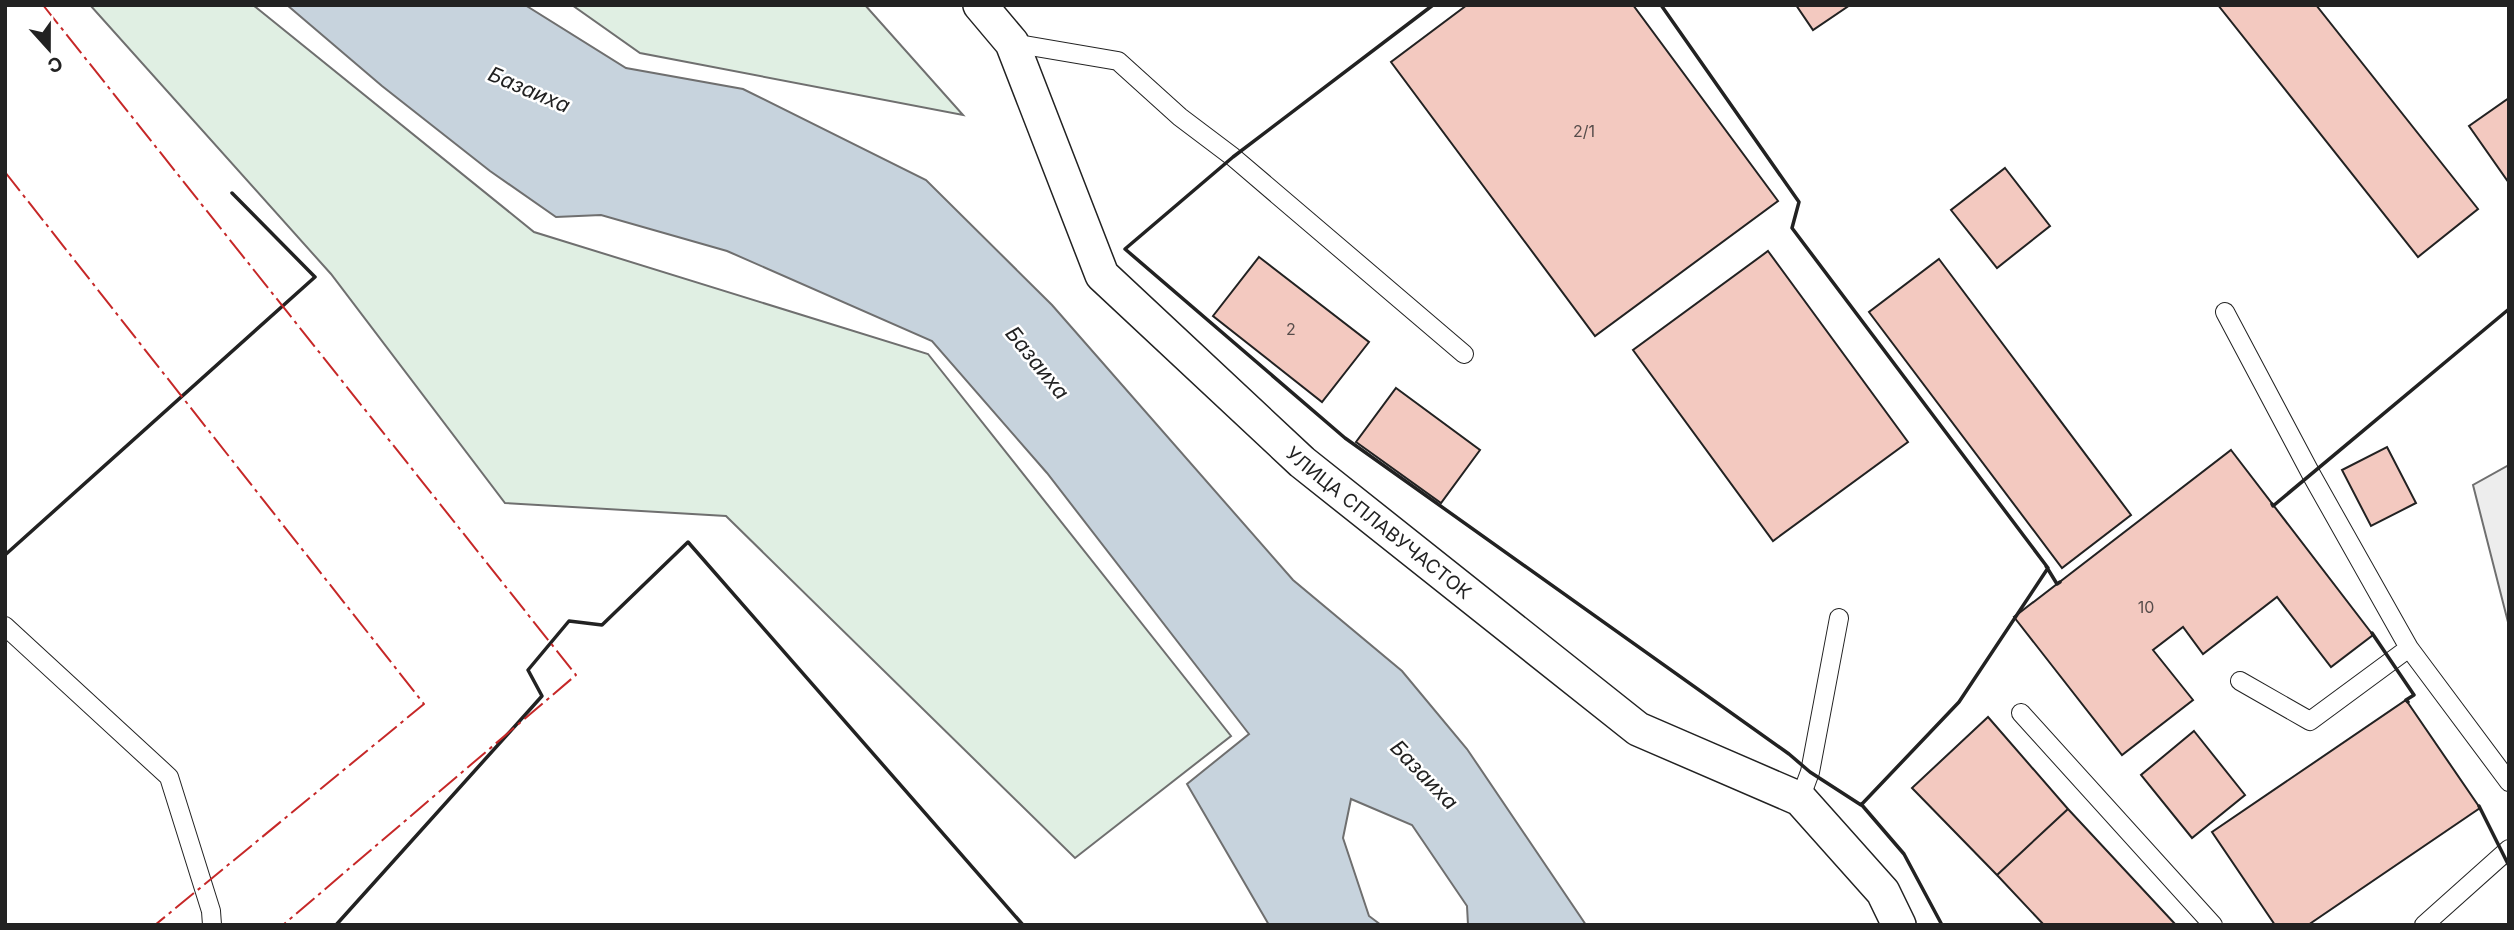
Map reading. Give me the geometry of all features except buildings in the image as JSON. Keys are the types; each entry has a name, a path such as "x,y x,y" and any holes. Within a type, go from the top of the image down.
{"street":[{"name":"УЛИЦА СПЛАВУЧАСТОК","path":"980,5 1012,43 1102,275 1302,462 1638,729 1800,799 1883,892 1899,925"}],"lane":[{"path":"1012,43 1118,61 1180,117 1233,158 1464,354"},
{"path":"2225,312 2311,474 2409,648 2509,782"},
{"path":"1800,799 1811,772 1839,618"},
{"path":"5,626 169,777 211,911 212,925"},
{"path":"2239,681 2310,721 2409,648"},
{"path":"2021,713 2213,925"},
{"path":"2424,925 2509,849"}],"green space":[{"path":"90,5 253,5 534,232 928,354 1231,736 1075,858 726,516 505,503 331,274"},
{"path":"572,5 865,5 963,115 640,53"}],"shaded area":[{"path":"2509,465 2509,626 2473,485"}],"water":[{"name":"Базаиха","path":"287,5 525,5 626,68 743,89 926,180 1052,305 1293,580 1402,671 1467,749 1586,925 1468,925 1467,906 1412,825 1351,799 1343,838 1369,916 1381,925 1269,925 1187,784 1249,734 1047,473 932,341 727,251 601,215 556,217 490,171 382,86"}],"wall":[{"path":"1433,5 1233,157 1125,249 1345,438 1789,754 1810,772 1861,805 1959,702 2048,568 1792,228 1799,202 1661,5"},
{"path":"5,555 315,277 232,193"},
{"path":"2272,504 2273,506 2509,309"},
{"path":"336,925 542,696 528,670 569,621 602,625 688,542 1023,925"},
{"path":"2046,566 2057,584 2060,582"},
{"path":"2372,633 2414,695 2406,700 2408,702"},
{"path":"1861,804 1904,854 1942,925"},
{"path":"2479,806 2509,866"}],"power":[{"path":"43,5 576,675 283,925"},
{"path":"5,172 424,704 155,925"}]}
